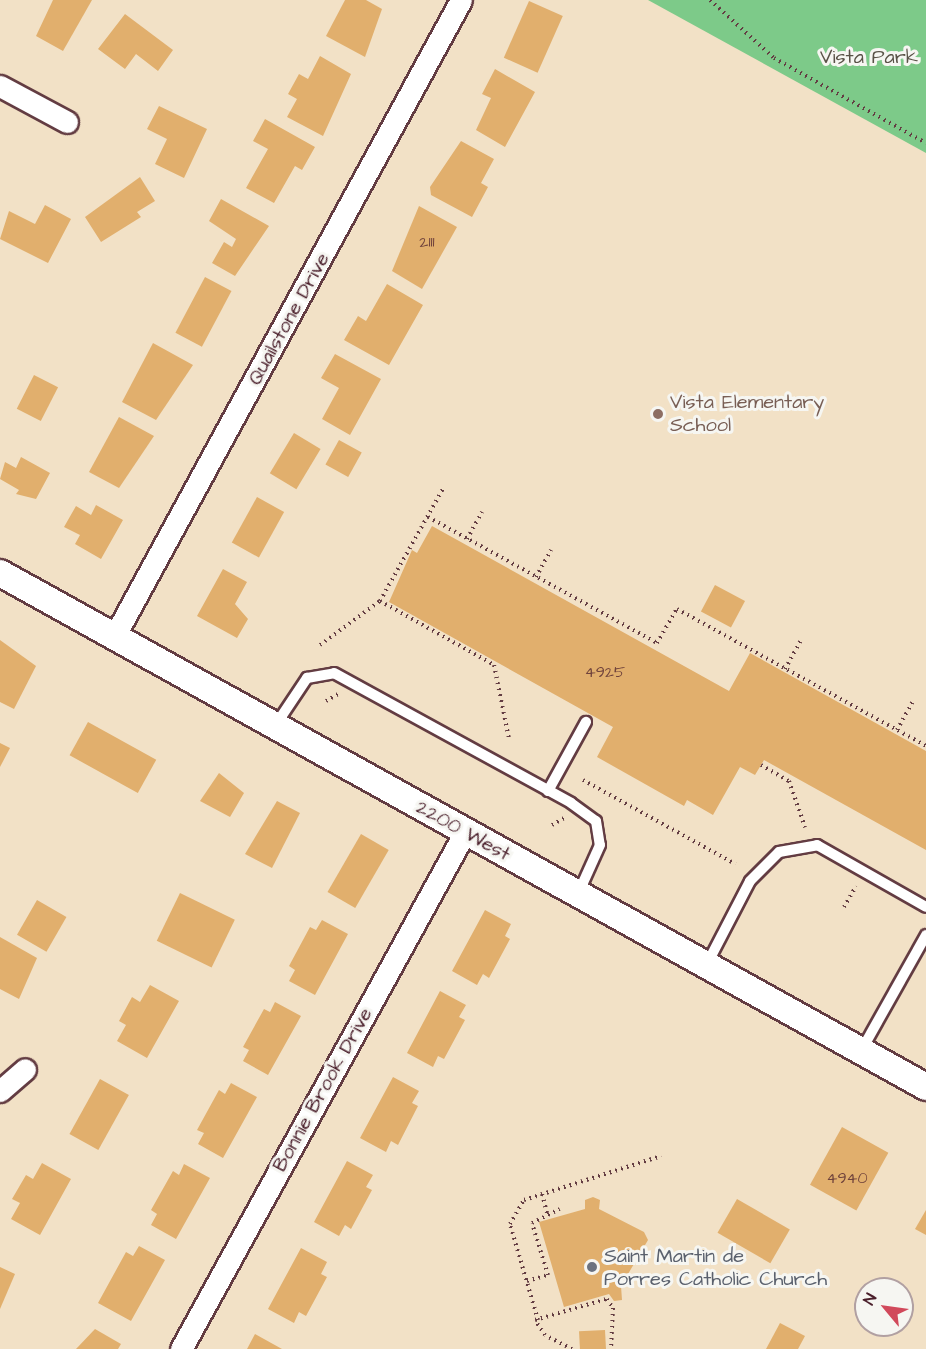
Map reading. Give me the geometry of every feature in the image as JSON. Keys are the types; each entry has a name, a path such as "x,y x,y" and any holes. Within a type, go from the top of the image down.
{"street":[{"name":"Quailstone Drive","path":"114,637 461,0"},
{"path":"0,86 67,122"},
{"name":"2200 West","path":"0,573 926,1087"},
{"name":"Bonnie Brook Drive","path":"181,1349 465,832"},
{"path":"0,1091 25,1070"}],"lane":[{"path":"274,727 307,678 334,673 548,791 596,821 600,845 578,894"},
{"path":"548,791 586,722"},
{"path":"706,966 750,881 779,852 817,845 926,908"},
{"path":"861,1051 926,935"}],"path":[{"path":"710,0 774,58 926,143"},
{"path":"320,645 380,601 444,487"},
{"path":"467,539 482,512"},
{"path":"428,517 657,643 677,609 926,746"},
{"path":"536,577 551,550"},
{"path":"380,601 494,665 509,739"},
{"path":"785,669 802,638"},
{"path":"326,701 343,690"},
{"path":"897,730 913,701"},
{"path":"761,765 789,781 805,827"},
{"path":"583,780 735,864"},
{"path":"552,825 568,815"},
{"path":"844,907 856,885 848,880"},
{"path":"572,1349 545,1335 538,1320 510,1224 524,1200 661,1156"},
{"path":"542,1194 547,1213"},
{"path":"527,1281 548,1275 532,1223 547,1213 560,1209"},
{"path":"538,1320 608,1299 613,1308 611,1349"}],"green space":[{"name":"Vista Park","path":"648,0 926,0 926,153"}],"building":[{"path":"53,0 92,0 63,51 36,36"},
{"path":"345,0 366,0 382,9 365,57 326,36"},
{"path":"529,1 563,16 538,73 504,58"},
{"path":"125,14 173,50 158,71 136,54 125,69 98,49"},
{"path":"320,56 351,74 323,136 287,117 297,99 288,94 299,74 308,79"},
{"path":"495,69 535,92 505,147 476,130 491,98 482,94"},
{"path":"159,106 207,129 184,178 155,164 167,139 147,129"},
{"path":"265,119 315,147 302,170 295,166 274,203 246,188 268,149 253,141"},
{"path":"461,141 494,159 481,183 488,187 472,217 431,195 430,187"},
{"path":"140,177 155,201 137,212 141,217 101,242 85,217"},
{"path":"221,199 269,226 235,276 212,263 224,242 232,247 236,239 209,221"},
{"path":"45,205 71,219 48,263 0,239 9,211 35,224"},
{"path":"419,206 457,227 422,289 392,271"},
{"path":"205,277 231,291 202,347 175,333"},
{"path":"387,284 423,305 389,365 344,340 358,316 366,321"},
{"path":"153,343 193,365 156,420 122,402"},
{"path":"335,354 381,379 350,435 322,419 339,388 321,378"},
{"path":"34,375 58,387 41,421 17,409"},
{"path":"119,417 154,436 119,488 89,472"},
{"path":"294,433 321,449 296,489 270,473"},
{"path":"339,440 362,453 348,477 325,464"},
{"path":"21,457 50,473 36,499 16,494 19,490 0,479 5,462 16,468"},
{"path":"257,497 284,512 259,558 232,542"},
{"path":"96,505 123,520 101,559 75,544 80,535 64,527 76,506 91,515"},
{"path":"432,526 729,691 750,653 926,751 926,850 764,760 755,775 740,767 713,815 687,800 684,806 597,757 613,727 389,602 412,550 417,553"},
{"path":"223,569 247,582 235,604 248,619 237,638 197,616"},
{"path":"715,585 745,601 731,627 701,611"},
{"path":"0,640 36,666 14,709 0,702"},
{"path":"88,722 156,760 138,793 70,755"},
{"path":"0,743 10,748 0,767"},
{"path":"219,773 244,793 230,817 200,801"},
{"path":"277,801 300,813 272,868 245,854"},
{"path":"361,834 389,850 355,908 328,892"},
{"path":"180,893 235,920 212,967 157,941"},
{"path":"37,900 66,917 46,952 17,935"},
{"path":"485,910 511,924 505,936 510,939 489,978 483,974 477,985 452,971"},
{"path":"322,920 348,934 315,995 289,981 295,970 289,966 310,927 316,930"},
{"path":"0,937 37,958 19,999 0,989"},
{"path":"150,985 179,1001 147,1058 117,1041 126,1025 119,1021 132,997 140,1002"},
{"path":"440,991 466,1005 459,1017 465,1020 444,1059 438,1056 433,1067 407,1053"},
{"path":"275,1002 301,1016 268,1075 243,1061 249,1050 243,1047 264,1009 270,1012"},
{"path":"393,1077 419,1091 412,1103 418,1106 398,1145 391,1141 386,1152 360,1138"},
{"path":"100,1079 129,1095 98,1150 69,1134"},
{"path":"231,1083 257,1097 223,1158 198,1144 204,1133 197,1130 219,1090 225,1094"},
{"path":"842,1127 888,1153 856,1210 810,1185"},
{"path":"347,1161 373,1175 366,1187 372,1190 351,1229 345,1225 339,1236 314,1222"},
{"path":"42,1163 71,1179 40,1235 11,1219 20,1203 12,1199 26,1175 33,1179"},
{"path":"184,1164 210,1178 176,1239 151,1225 157,1214 151,1210 173,1171 179,1175"},
{"name":"Saint Martin de Porres Catholic Church","path":"593,1197 600,1200 599,1209 644,1232 648,1240 621,1286 622,1300 614,1301 609,1294 564,1307 539,1222 585,1209 585,1200"},
{"path":"737,1199 790,1230 770,1263 718,1233"},
{"path":"926,1210 926,1235 915,1229"},
{"path":"139,1246 165,1260 131,1321 98,1303 126,1252 133,1256"},
{"path":"301,1248 327,1262 321,1274 327,1277 306,1316 299,1312 294,1323 268,1309"},
{"path":"0,1267 15,1274 0,1309"},
{"path":"780,1323 805,1336 798,1349 766,1349"},
{"path":"95,1329 121,1344 118,1349 76,1349"},
{"path":"605,1330 606,1349 580,1349 579,1331"},
{"path":"255,1334 282,1349 247,1349"}],"place":[{"name":"Vista Elementary School","path":"658,414"},
{"name":"Saint Martin de Porres Catholic Church","path":"592,1267"}]}
